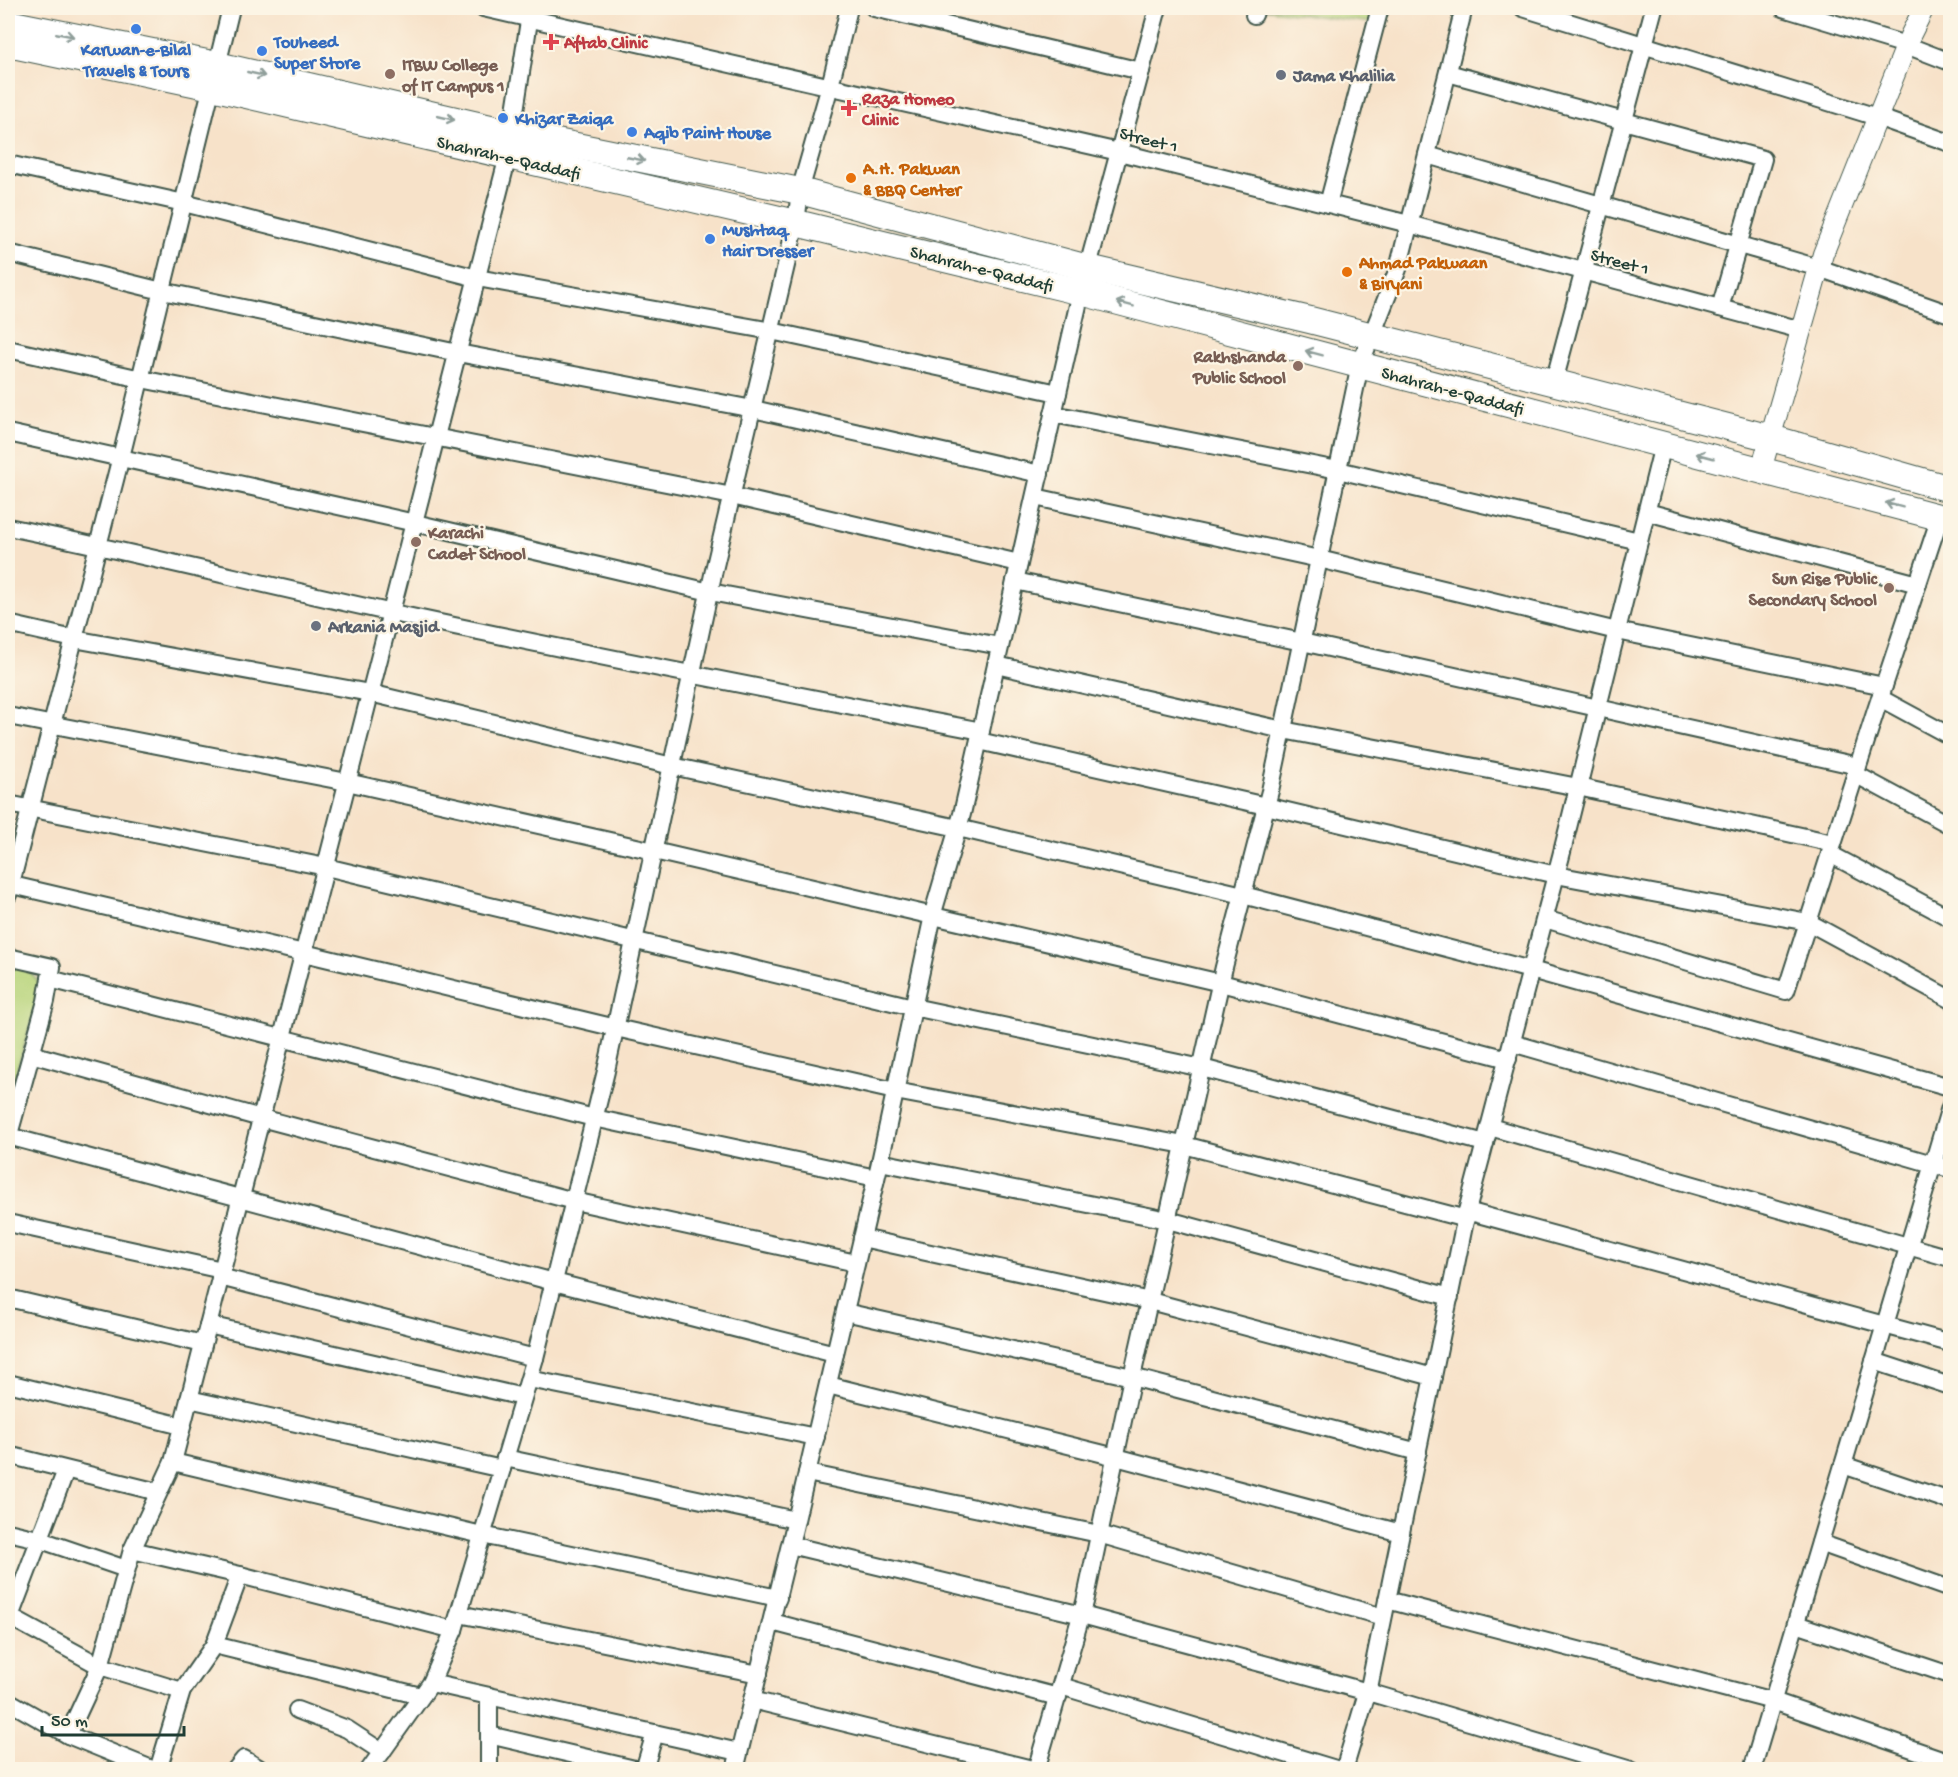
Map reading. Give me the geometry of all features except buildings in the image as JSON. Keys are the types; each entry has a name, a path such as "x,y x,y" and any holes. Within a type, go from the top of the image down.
{"main road":[{"name":"Shahrah-e-Qaddafi","path":"8,23 214,76 510,145 796,223 1373,336 1771,438 1950,489"},
{"name":"Shahrah-e-Qaddafi","path":"8,44 214,76"},
{"name":"Shahrah-e-Qaddafi","path":"510,145 800,191 1360,365 1945,519"}],"street":[{"path":"231,8 141,379 8,889 304,952 615,1028 895,1091 1184,1145 1466,1215 1950,1342"},
{"name":"Street 1","path":"483,8 530,13 830,86 1119,152 1409,224 1802,330"},
{"path":"369,1770 431,1683 457,1622 535,1358 615,1028 710,592 796,223 800,191 830,86 849,8"},
{"path":"874,8 1141,71"},
{"path":"735,1770 816,1437 878,1170 933,916 958,828 980,736 1084,280 1158,8"},
{"path":"1329,204 1380,8"},
{"path":"752,1700 1036,1770 1082,1615 1184,1145 1283,730 1360,365 1398,269 1464,8"},
{"path":"1523,8 1877,117 1950,143"},
{"path":"1554,382 1654,8"},
{"path":"1783,8 1906,45 1950,62"},
{"path":"1761,470 1819,268 1906,45 1924,8"},
{"path":"68,1735 100,1666 132,1551 173,1462 510,145 530,13"},
{"path":"1448,73 1763,159 1720,308"},
{"path":"1427,155 1819,268 1950,314"},
{"path":"8,164 184,203 477,278 771,331 1058,393"},
{"path":"8,254 162,291 458,353 753,408 1040,474"},
{"path":"8,349 141,379 732,496 1019,563"},
{"path":"1053,414 1338,470 1639,541"},
{"path":"8,433 415,522 710,592 1000,646"},
{"path":"772,1622 1059,1692 1341,1770 1368,1692 1466,1215 1545,919 1663,445"},
{"path":"1035,497 1319,559 1882,692 1950,736"},
{"path":"1647,512 1918,584"},
{"path":"1545,919 1786,991 1918,584 1945,519"},
{"path":"8,527 391,613 980,736 1556,875 1808,922 1950,999"},
{"path":"1015,581 1302,642 1856,770 1950,825"},
{"path":"8,624 74,639 370,693 672,766 958,828 1243,896 1531,970 1950,1087"},
{"path":"996,665 1283,730 1578,787 1832,848 1950,918"},
{"path":"8,716 348,782 1221,983 1510,1051 1950,1169"},
{"path":"8,804 326,867 914,1007 1202,1068 1488,1135 1950,1258"},
{"path":"8,957 52,967 46,1001 8,1137 835,1354"},
{"path":"50,980 594,1118 1168,1220 1450,1297"},
{"path":"31,1054 574,1201 856,1263"},
{"path":"1752,1770 1950,1107"},
{"path":"8,1223 221,1274 535,1358"},
{"path":"862,1238 1150,1301 1433,1377"},
{"path":"8,1298 203,1344"},
{"path":"845,1312 1132,1377 1418,1452"},
{"path":"208,1325 524,1397"},
{"path":"1874,1361 1950,1386"},
{"path":"529,1379 816,1437"},
{"path":"8,1383 182,1426"},
{"path":"828,1385 1116,1457 1401,1533"},
{"path":"189,1400 796,1520"},
{"path":"8,1455 158,1492"},
{"path":"173,1462 482,1535 778,1598"},
{"path":"1843,1465 1950,1501"},
{"path":"66,1470 8,1618 100,1666 182,1691"},
{"path":"807,1473 1099,1534 1383,1617"},
{"path":"8,1532 38,1539 126,1569"},
{"path":"1820,1543 1950,1589"},
{"path":"790,1545 1082,1615 1368,1692 1631,1770"},
{"path":"132,1551 457,1622 759,1674"},
{"path":"8,1701 68,1735 156,1770 182,1691 214,1645 240,1575"},
{"path":"1387,1600 1773,1701 1950,1762"},
{"path":"1796,1624 1950,1675"},
{"path":"214,1645 421,1696"},
{"path":"431,1683 739,1752"},
{"path":"489,1696 489,1770"},
{"path":"297,1710 347,1729 382,1752"},
{"path":"645,1770 655,1733"},
{"path":"489,1735 639,1770"},
{"path":"236,1770 244,1759 262,1770"}],"green space":[{"path":"1255,8 1376,8 1373,23"},
{"path":"8,966 28,969 42,986 8,1101"}],"place":[{"name":"Karwan-e-Bilal Travels & Tours","path":"136,29"},
{"name":"Aftab Clinic","path":"551,42"},
{"name":"Touheed Super Store","path":"262,51"},
{"name":"ITBW College of IT Campus 1","path":"390,74"},
{"name":"Jama Khalilia","path":"1281,75"},
{"name":"Raza Homeo Clinic","path":"849,108"},
{"name":"Khizar Zaiqa","path":"503,118"},
{"name":"Aqib Paint House","path":"632,132"},
{"name":"A.H. Pakwan & BBQ Center","path":"851,178"},
{"name":"Mushtaq Hair Dresser","path":"710,239"},
{"name":"Ahmad Pakwaan & Biryani","path":"1347,272"},
{"name":"Rakhshanda Public School","path":"1298,366"},
{"name":"Karachi Cadet School","path":"416,542"},
{"name":"Sun Rise Public Secondary School","path":"1889,588"},
{"name":"Arkania Masjid","path":"316,626"}]}
